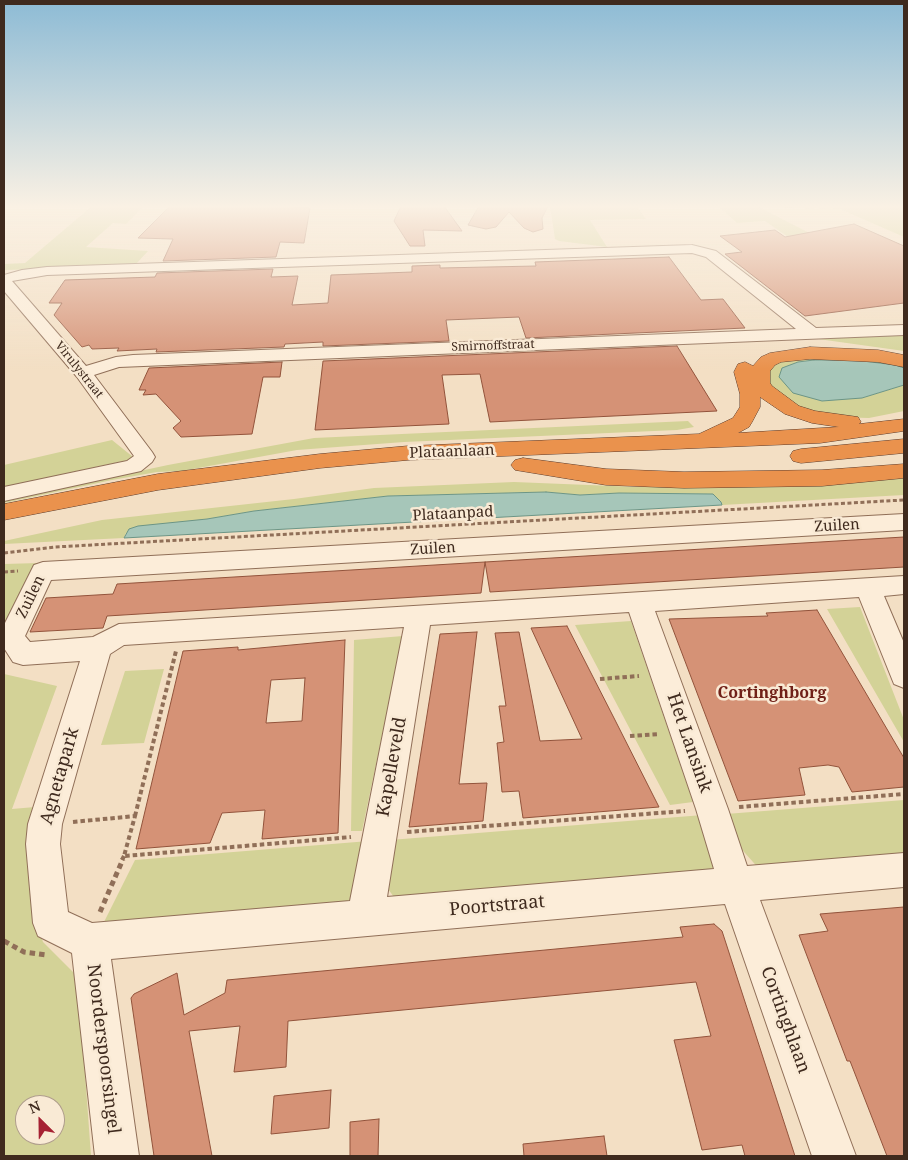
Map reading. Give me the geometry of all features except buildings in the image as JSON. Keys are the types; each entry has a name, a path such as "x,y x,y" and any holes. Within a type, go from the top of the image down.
{"highway":[{"path":"692,442 721,433 741,422 750,407 750,394 744,372 746,364 758,355 785,348 824,346 861,348 904,354"},
{"path":"904,361 878,356 843,353 787,355 768,361 760,370 759,376 760,383 772,397 792,410 812,417 846,422 904,424"},
{"name":"Plataanlaan","path":"4,512 158,482 320,460 408,453 820,436 904,424"},
{"name":"Plataanlaan","path":"4,530 129,504 302,479 382,471 782,457 846,453 904,446"},
{"path":"523,465 606,477 684,480 822,478 904,471"}],"street":[{"path":"4,280 22,274 47,271 366,260"},
{"path":"719,260 811,333"},
{"name":"Virulystraat","path":"4,280 83,373 145,457 141,462 118,470 4,494"},
{"name":"Smirnoffstraat","path":"83,373 116,362 133,360 904,330"},
{"name":"Zuilen","path":"904,522 43,570 11,637 23,654 98,648 119,635 904,585"},
{"path":"868,588 904,676"},
{"name":"Het Lansink","path":"639,603 712,809 736,884"},
{"name":"Kapelleveld","path":"365,918 419,615"},
{"name":"Agnetapark","path":"90,942 51,924 43,844 45,824 98,648"},
{"name":"Poortstraat","path":"90,942 904,870"},
{"name":"Cortinghlaan","path":"736,884 834,1156"},
{"name":"Noorderspoorsingel","path":"90,942 117,1156"}],"path":[{"name":"Plataanpad","path":"4,553 54,547 904,500"},
{"path":"135,816 181,631"},
{"path":"600,679 664,674"},
{"path":"735,807 904,794"},
{"path":"90,942 103,904 124,856"}],"shaded area":[{"path":"28,260 140,260 127,267 5,270 4,264 25,263"},
{"path":"904,334 904,351 818,339 862,335"},
{"path":"803,356 885,360 904,364 904,368 855,360 798,362 862,398 904,385 904,411 869,418 832,417 787,403 764,380 768,368 780,361"},
{"path":"855,360 895,365 904,368 904,385 862,398 822,401 793,393 779,377 782,368 798,362"},
{"path":"688,421 694,427 677,430 404,442 297,450 182,471 157,472 112,480 4,503 4,500 168,465 314,438"},
{"path":"112,440 133,457 128,460 4,487 4,465"},
{"path":"904,478 904,495 722,505 713,494 619,493 580,495 546,492 388,496 254,511 126,533 124,538 4,544 4,541 102,520 294,499 374,488 514,482 638,487 807,484"},
{"path":"546,492 580,495 619,493 713,494 722,505 124,538 129,529 138,526 388,496"},
{"path":"39,563 4,627 4,564"},
{"path":"860,607 904,720 904,742 827,609"},
{"path":"631,621 693,802 670,805 575,625"},
{"path":"403,636 362,831 351,831 354,640"},
{"path":"164,669 144,743 101,745 125,671"},
{"path":"4,674 57,686 12,809 35,807 32,911 43,942 78,977 91,1156 4,1156"},
{"path":"904,800 904,858 761,871 737,844 726,814"},
{"path":"703,815 719,857 708,876 399,904 383,882 390,840"},
{"path":"369,841 351,908 100,930 135,860"}],"district":[{"name":"Cortinghborg","path":"772,693"}]}
